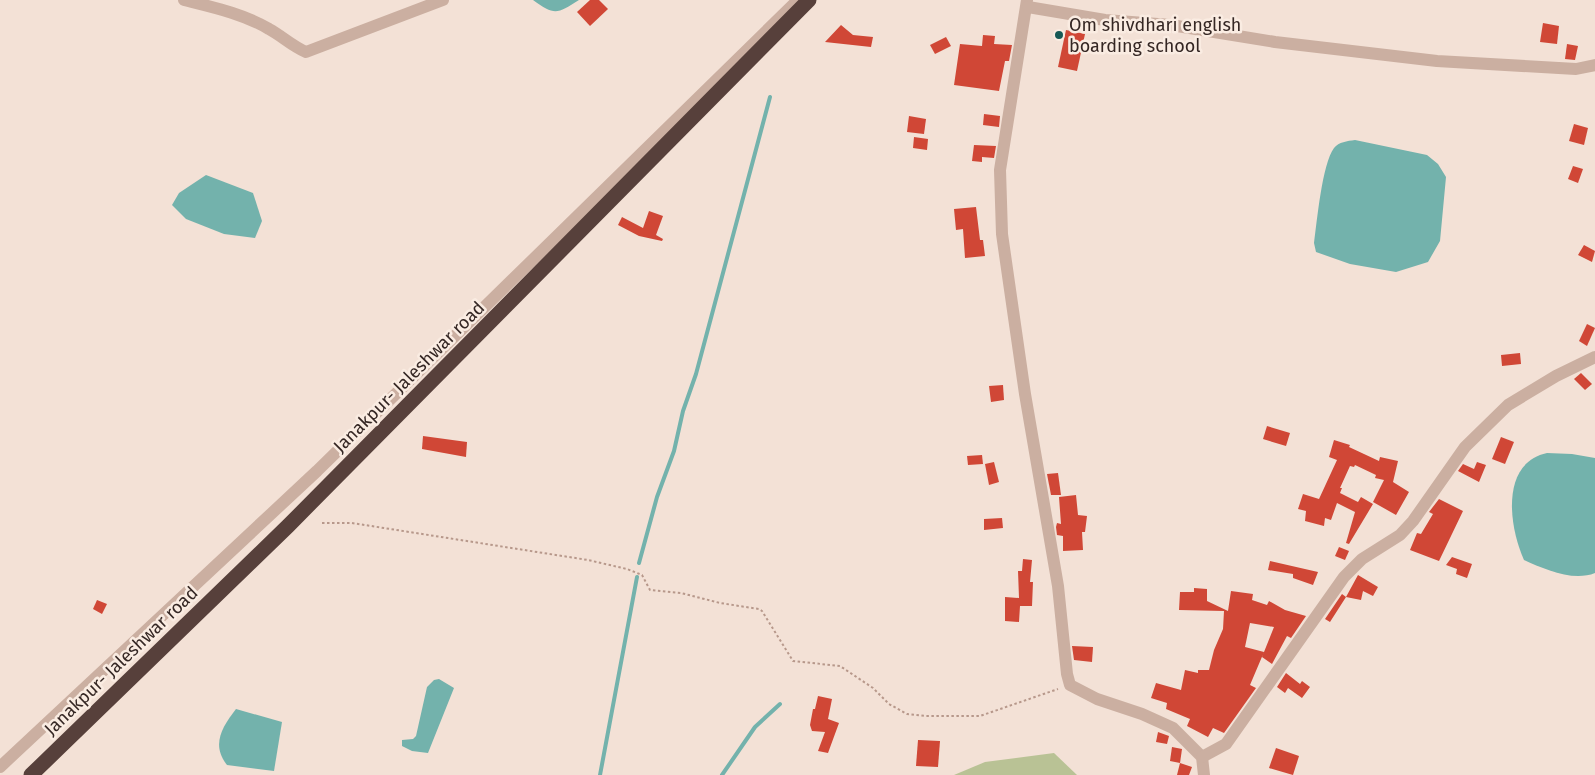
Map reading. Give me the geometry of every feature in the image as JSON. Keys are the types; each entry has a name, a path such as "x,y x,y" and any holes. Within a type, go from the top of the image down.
{"highway":[{"name":"Janakpur- Jaleshwar road","path":"31,775 288,526 809,0"}],"street":[{"path":"184,0 214,7 269,28 290,45 306,52 443,0"},
{"path":"0,767 317,471 798,0"},
{"path":"1204,775 1202,757 1173,728 1142,714 1096,700 1070,685 1064,658 1057,577 1024,394 1002,234 1000,170 1027,4 1105,20 1171,25 1275,42 1437,61 1576,69 1595,65"},
{"path":"1202,757 1226,744 1344,577 1362,559 1400,535 1465,447 1508,405 1556,376 1595,358"}],"path":[{"path":"322,523 352,523 588,560 628,569 642,575 650,590 681,593 720,603 759,609 793,662 840,666 860,679 889,704 907,714 980,716 1070,685"}],"green space":[{"path":"1054,753 1077,775 954,775 985,762"}],"water":[{"path":"533,0 579,0 561,10 551,11"},
{"path":"1355,140 1427,155 1438,164 1446,177 1440,241 1428,262 1396,272 1350,264 1316,252 1314,243 1318,208 1326,167 1334,148 1338,144"},
{"path":"206,175 253,193 262,221 255,238 224,234 186,219 172,205 179,193"},
{"path":"1547,453 1572,454 1595,458 1595,573 1577,576 1568,575 1524,560 1512,514 1512,498 1515,483 1521,469 1532,459"},
{"path":"439,679 454,688 428,753 412,751 402,746 402,740 413,739 416,736 427,687 434,680"},
{"path":"236,709 282,722 274,771 227,765 222,758 219,743 220,736"}],"building":[{"path":"590,0 599,0 608,9 590,26 577,12"},
{"path":"1543,23 1559,26 1557,44 1540,42"},
{"path":"841,25 853,35 873,37 871,47 825,42"},
{"path":"1066,30 1085,34 1077,71 1058,67"},
{"path":"983,35 995,36 994,44 1012,45 1009,61 1005,61 999,91 954,85 960,44 982,46"},
{"path":"946,37 951,46 935,54 930,45"},
{"path":"1567,44 1578,46 1575,60 1565,59"},
{"path":"984,114 1000,116 999,127 983,125"},
{"path":"909,116 926,119 924,134 907,132"},
{"path":"1574,124 1588,128 1584,145 1569,141"},
{"path":"914,137 928,139 927,150 913,148"},
{"path":"974,145 996,146 994,158 982,157 982,162 972,161"},
{"path":"1573,166 1583,169 1578,183 1568,179"},
{"path":"976,207 980,240 983,240 985,256 965,258 963,229 956,230 954,209"},
{"path":"649,211 663,216 656,235 663,239 662,241 639,236 618,225 622,217 643,228"},
{"path":"1584,245 1595,251 1592,262 1578,255"},
{"path":"1587,324 1595,328 1587,346 1579,341"},
{"path":"1520,353 1521,364 1502,366 1501,355"},
{"path":"1581,373 1592,384 1585,390 1574,379"},
{"path":"1003,385 1004,400 991,402 989,386"},
{"path":"1267,426 1290,433 1286,446 1263,439"},
{"path":"423,436 467,442 466,457 422,449"},
{"path":"1501,437 1514,442 1505,464 1492,459"},
{"path":"1334,440 1350,445 1349,447 1379,461 1380,457 1398,461 1393,482 1409,492 1396,515 1373,502 1384,480 1375,478 1376,475 1355,465 1354,467 1350,466 1340,488 1342,488 1340,493 1358,502 1361,497 1373,504 1349,544 1346,543 1355,512 1337,503 1331,520 1325,518 1324,526 1305,521 1306,511 1298,509 1303,494 1319,499 1337,460 1329,457"},
{"path":"982,455 983,464 968,465 967,456"},
{"path":"994,462 999,482 989,485 985,464"},
{"path":"1477,462 1486,465 1479,482 1458,471 1463,464 1474,469"},
{"path":"1058,473 1061,495 1051,495 1047,474"},
{"path":"1076,495 1078,515 1087,516 1085,532 1082,532 1083,550 1063,551 1063,536 1057,535 1056,527 1057,523 1061,524 1059,497"},
{"path":"1439,499 1463,511 1439,561 1410,550 1417,533 1421,534 1433,514 1429,512"},
{"path":"1002,518 1003,528 984,530 984,519"},
{"path":"1339,547 1349,551 1345,560 1335,556"},
{"path":"1452,557 1472,564 1467,578 1456,574 1457,569 1446,565"},
{"path":"1023,559 1032,560 1030,582 1033,582 1032,606 1020,606 1019,622 1005,621 1005,597 1019,598 1018,571 1022,571"},
{"path":"1270,561 1318,572 1313,585 1293,578 1293,574 1268,570"},
{"path":"1358,575 1378,587 1373,596 1363,591 1361,600 1346,597"},
{"path":"1194,588 1207,589 1207,601 1228,611 1231,591 1253,594 1252,600 1267,605 1269,601 1285,610 1306,616 1291,638 1287,636 1272,664 1262,657 1264,652 1250,685 1256,688 1224,733 1213,728 1208,737 1187,726 1190,719 1166,709 1167,703 1151,698 1156,683 1181,690 1185,670 1198,673 1198,670 1209,670 1214,650 1223,629 1224,611 1179,610 1180,592 1194,592","holes":["1250,623 1274,627 1264,652 1245,647"]},
{"path":"1342,594 1346,597 1330,622 1325,619"},
{"path":"97,600 107,604 102,614 93,609"},
{"path":"1072,646 1093,647 1092,662 1074,660"},
{"path":"1286,673 1300,684 1302,681 1310,687 1302,698 1288,688 1285,693 1277,687"},
{"path":"818,696 832,699 828,719 839,723 828,753 818,751 825,732 812,731 810,725"},
{"path":"1158,732 1169,736 1167,744 1156,742"},
{"path":"918,740 940,741 938,767 916,766"},
{"path":"1172,747 1182,749 1180,763 1170,761"},
{"path":"1276,748 1299,756 1293,775 1269,768"},
{"path":"1180,763 1192,767 1189,775 1177,775"}],"waterway":[{"path":"639,563 657,497 674,451 683,411 696,374 770,97"},
{"path":"600,775 637,577"},
{"path":"722,775 755,727 780,704"}],"place":[{"name":"Om shivdhari english boarding school","path":"1059,35"}]}
